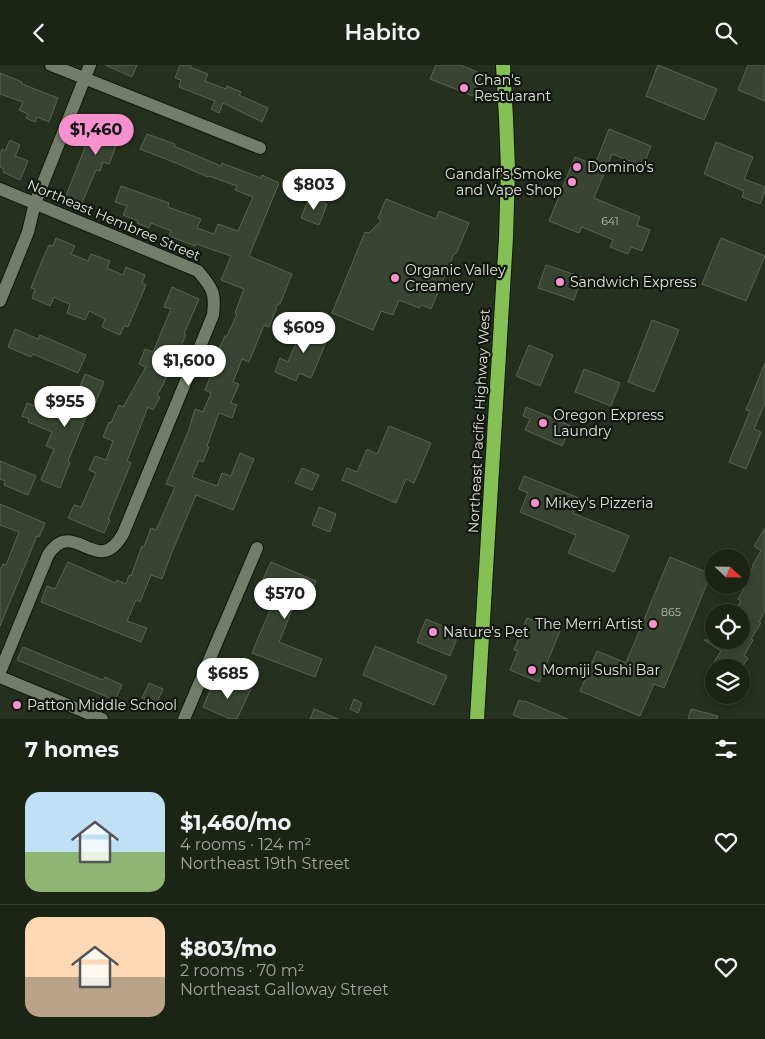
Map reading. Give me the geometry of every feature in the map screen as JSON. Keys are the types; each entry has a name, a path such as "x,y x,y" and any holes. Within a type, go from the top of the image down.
{"highway":[{"name":"Northeast Pacific Highway West","path":"477,719 506,238 508,169 503,65"}],"street":[{"path":"51,65 260,148"},
{"path":"0,301 28,232 35,203 90,65"},
{"name":"Northeast Hembree Street","path":"0,189 198,271 211,287 215,301 213,315 118,542 112,549 106,552 95,551 70,541 59,543 52,549 0,673"},
{"path":"184,719 257,548"},
{"path":"0,677 102,719"}],"building":[{"path":"105,65 137,65 132,77"},
{"path":"180,65 191,65 190,67 208,74 205,81 226,89 227,86 241,92 239,95 268,108 262,122 223,103 219,113 211,109 215,101 179,87 181,80 175,78"},
{"name":"Chan's Restuarant","path":"436,65 460,65 482,74 473,96 430,79"},
{"path":"658,65 717,89 704,120 646,96"},
{"path":"748,65 765,65 765,101 738,90"},
{"path":"0,73 58,98 49,122 37,117 35,122 26,118 28,114 19,110 23,102 0,94"},
{"path":"98,115 129,129 123,143 118,141 109,164 103,162 100,171 96,170 81,205 65,198"},
{"path":"609,129 651,146 643,166 612,154 594,198 640,217 637,225 650,230 642,251 631,247 628,254 610,247 613,240 582,227 579,233 549,221 575,157 595,165"},
{"path":"147,134 175,144 174,146 221,166 222,163 261,178 262,175 279,183 249,256 292,274 269,327 264,325 249,362 242,359 233,382 239,384 231,403 237,405 232,418 219,413 203,462 199,460 192,477 217,486 222,473 231,476 240,453 254,459 233,510 196,495 162,579 151,575 140,602 136,600 127,621 147,628 141,642 41,602 47,586 55,589 68,562 116,583 117,580 126,584 151,528 156,530 175,487 166,484 188,432 195,409 203,412 211,393 205,390 221,350 219,349 237,314 235,313 244,289 221,280 231,256 196,244 195,246 169,236 171,231 151,223 149,228 137,223 138,221 123,215 127,206 115,202 121,186 169,203 168,207 201,219 197,228 214,234 218,224 238,231 253,197 235,190 237,186 208,177 140,149"},
{"path":"10,140 20,145 15,156 28,161 20,180 3,172 4,169 0,167 0,154 2,149 5,151"},
{"path":"716,142 753,157 744,179 765,187 760,204 742,197 744,191 704,174"},
{"path":"309,198 327,204 319,225 301,218"},
{"name":"Organic Valley Creamery","path":"386,199 436,219 439,211 469,223 431,309 422,305 419,308 399,300 393,315 381,311 373,330 332,313 365,232 369,233 381,221 378,218"},
{"path":"56,238 75,246 71,254 88,261 91,254 110,261 107,268 123,275 126,267 145,275 142,283 146,285 128,327 124,326 120,335 102,327 105,319 89,311 85,320 67,313 70,304 54,297 50,306 32,298 35,289 31,288 41,263 49,245 53,246"},
{"path":"721,238 765,256 746,301 702,284"},
{"name":"Sandwich Express","path":"546,265 582,277 574,300 538,288"},
{"path":"172,287 199,299 184,334 186,335 157,395 160,397 153,410 148,407 127,461 131,463 104,533 68,518 74,505 81,507 96,473 89,470 95,456 106,460 113,441 103,437 119,405 123,407 146,367 139,364 145,349 153,352 171,309 164,307"},
{"path":"652,320 679,330 654,392 628,382"},
{"path":"304,324 329,335 311,378 299,373 296,381 275,372 280,358 288,362"},
{"path":"15,329 38,339 40,335 86,355 78,373 33,354 31,357 8,347"},
{"path":"529,345 553,355 540,386 516,376"},
{"path":"765,363 765,403 754,429 761,432 746,469 729,462 750,411 746,410"},
{"path":"584,369 620,383 611,406 575,392"},
{"path":"85,374 104,382 94,406 91,405 68,461 70,462 60,488 41,480 54,449 46,446 52,432 28,422 29,419 22,416 27,403 59,416 65,401 73,404"},
{"path":"526,407 571,426 562,446 525,430 530,419 523,416"},
{"path":"389,426 431,443 414,483 406,479 396,503 342,480 347,468 357,472 367,449 377,454"},
{"path":"0,461 36,476 28,495 4,485 5,481 0,479"},
{"path":"302,468 319,475 312,490 295,483"},
{"path":"524,476 579,498 573,513 629,536 614,572 568,553 576,535 520,512 528,493 519,489"},
{"path":"0,504 45,523 39,537 37,536 0,626 0,570 3,564 6,565 19,532 0,525"},
{"path":"319,507 336,514 330,532 312,525"},
{"path":"765,528 765,611 759,622 761,623 751,639 753,640 750,645 750,604 739,604 741,601 738,599 741,594 750,594 750,572 761,551 754,546"},
{"path":"670,557 705,572 705,589 664,688 654,684 640,716 580,691 597,651 626,663"},
{"path":"271,562 316,581 307,602 297,598 279,642 322,659 315,677 252,653 278,591 261,584"},
{"path":"527,618 560,631 539,682 510,670 518,651 514,650"},
{"path":"426,619 459,633 450,656 417,642"},
{"path":"375,646 447,676 434,705 363,675"},
{"path":"23,647 103,680 105,677 122,685 115,700 17,660"},
{"path":"718,649 748,649 744,656 748,658 716,659 721,651"},
{"path":"237,680 252,686 237,719 230,719 203,707 212,686 221,690 223,687 232,691"},
{"path":"149,683 163,689 156,704 142,698"},
{"path":"354,699 362,703 358,713 350,709"},
{"path":"519,700 568,719 523,719 513,715"},
{"path":"314,709 338,719 310,719"},
{"path":"691,709 718,716 717,719 688,719"}],"place":[{"name":"Chan's Restuarant","path":"464,88"},
{"name":"Domino's","path":"577,167"},
{"name":"Gandalf's Smoke and Vape Shop","path":"572,182"},
{"name":"Organic Valley Creamery","path":"395,278"},
{"name":"Sandwich Express","path":"560,282"},
{"name":"Oregon Express Laundry","path":"543,423"},
{"name":"Mikey's Pizzeria","path":"535,503"},
{"name":"The Merri Artist","path":"653,624"},
{"name":"Nature's Pet","path":"433,632"},
{"name":"Momiji Sushi Bar","path":"532,670"},
{"name":"Patton Middle School","path":"17,705"}]}
